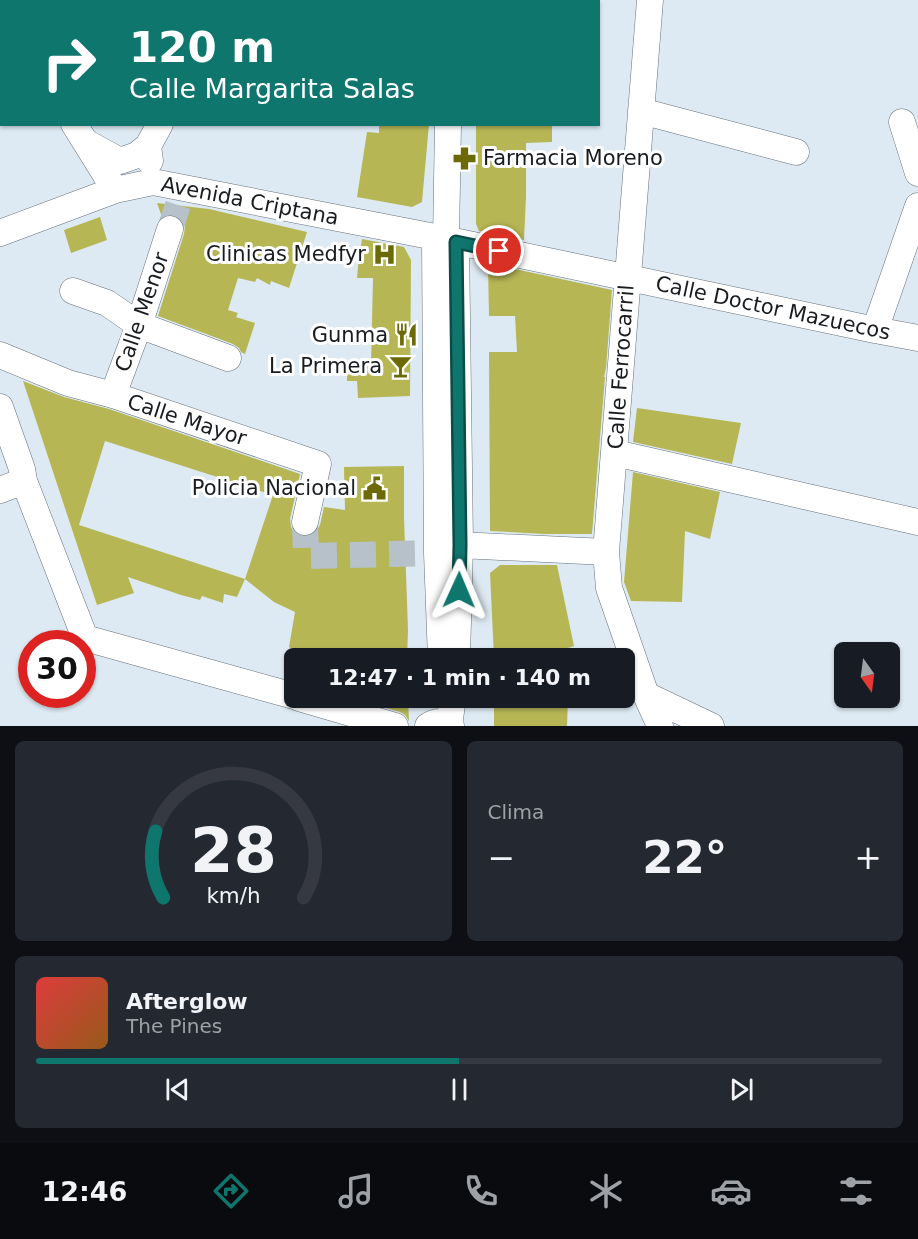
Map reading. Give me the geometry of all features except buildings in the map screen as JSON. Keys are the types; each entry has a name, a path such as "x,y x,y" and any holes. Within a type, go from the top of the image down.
{"street":[{"name":"Calle Ferrocarril","path":"650,0 606,552 609,588 646,694 660,726"},
{"path":"641,111 796,152"},
{"path":"902,122 918,173"},
{"path":"442,648 448,549 446,240 448,126"},
{"path":"80,134 120,161 137,155 154,135"},
{"path":"80,134 116,190"},
{"path":"153,182 154,135"},
{"name":"Avenida Criptana","path":"0,233 116,190 153,182 180,196 446,240 628,278"},
{"path":"875,330 918,207"},
{"name":"Calle Menor","path":"113,395 139,325 170,229"},
{"name":"Calle Doctor Mazuecos","path":"628,278 918,338"},
{"path":"73,291 107,303 139,325 228,358"},
{"name":"Calle Mayor","path":"0,355 68,383 113,395 318,464 305,522"},
{"path":"0,407 24,481 86,638 284,693"},
{"path":"615,453 918,522"},
{"path":"0,490 24,481"},
{"path":"448,549 606,552"},
{"path":"448,549 456,648"},
{"path":"646,694 711,726"},
{"path":"333,708 395,726"},
{"path":"437,708 440,725"},
{"path":"440,725 448,708"}],"tunnel":[{"path":"170,229 178,205"},
{"path":"305,522 306,556 437,553"}],"place":[{"name":"Farmacia Moreno","path":"465,158"},
{"name":"Clinicas Medfyr","path":"384,254"},
{"name":"Gunma","path":"406,335"},
{"name":"La Primera","path":"400,366"},
{"name":"Policia Nacional","path":"374,488"}],"route":[{"path":"459,590 456,242 499,251"}]}
